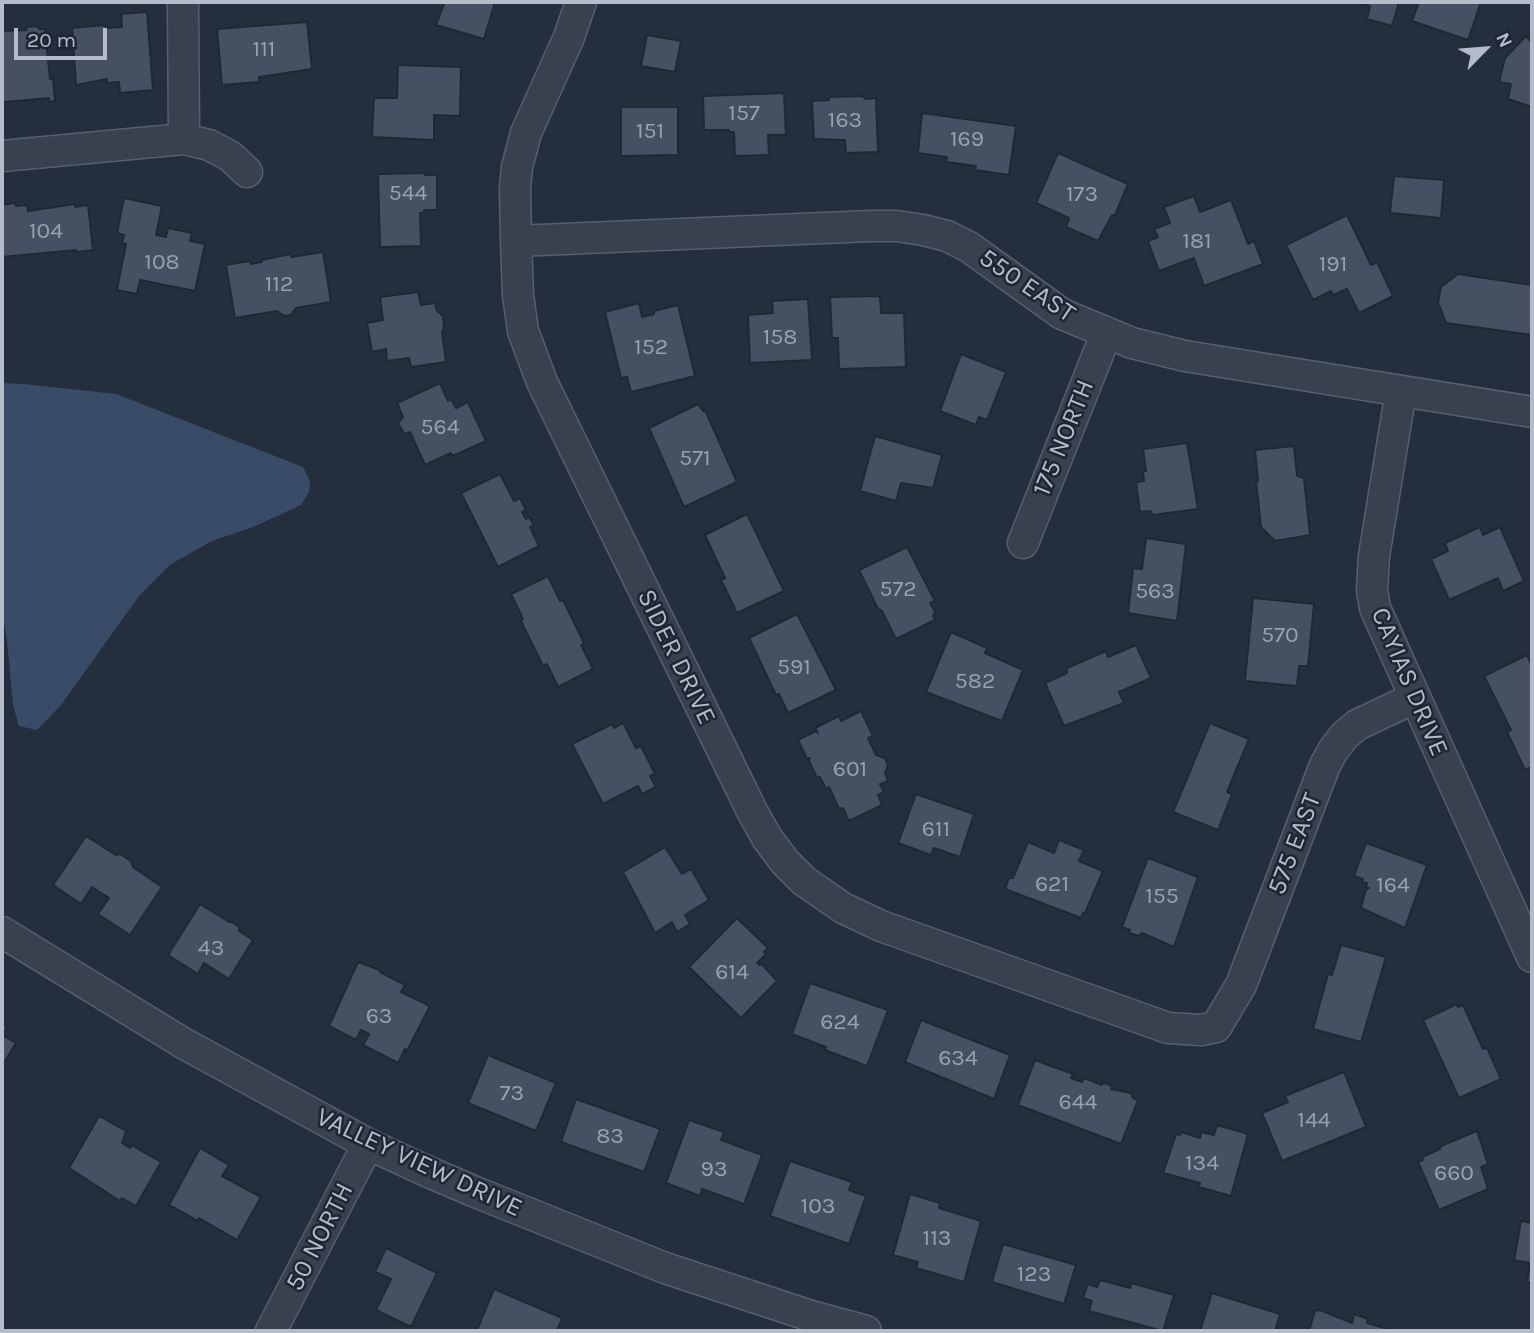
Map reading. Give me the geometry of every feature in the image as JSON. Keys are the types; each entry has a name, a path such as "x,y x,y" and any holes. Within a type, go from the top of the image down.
{"street":[{"path":"183,2 184,139"},
{"name":"SIDER DRIVE","path":"581,2 569,37 532,117 520,150 515,188 518,295 523,331 538,373 767,838 785,862 826,898 881,926 1168,1028 1201,1030 1216,1027"},
{"path":"2,156 184,139 209,145 230,156 247,172"},
{"name":"550 EAST","path":"516,241 871,226 923,230 947,236 969,247 1062,314 1106,334 1159,351 1532,412"},
{"name":"175 NORTH","path":"1023,543 1106,334"},
{"name":"CAYIAS DRIVE","path":"1401,391 1374,556 1372,590 1375,608 1532,957"},
{"name":"575 EAST","path":"1216,1027 1241,985 1325,765 1334,749 1357,725 1414,698"},
{"name":"VALLEY VIEW DRIVE","path":"2,932 183,1044 368,1144 473,1191 665,1268 811,1316 866,1331"},
{"name":"50 NORTH","path":"271,1331 368,1144"}],"water":[{"path":"2,383 116,394 303,467 310,481 309,492 301,505 253,527 212,541 171,564 139,596 61,705 37,730 19,726 13,705 2,610"}],"building":[{"path":"445,2 495,2 484,39 436,25"},
{"path":"1356,2 1399,2 1392,26 1367,19 1370,6"},
{"path":"1419,2 1481,2 1468,40 1412,21"},
{"path":"147,12 153,90 120,93 119,82 107,83 107,79 76,85 72,28 105,25 106,28 122,27 121,14"},
{"path":"307,22 312,69 259,77 259,82 222,85 217,29"},
{"path":"37,26 39,29 45,29 55,101 49,102 49,98 5,102 5,105 2,105 2,31 26,30 27,27"},
{"path":"647,35 681,41 675,72 641,66"},
{"path":"1526,36 1532,43 1532,107 1508,99 1511,84 1499,82 1505,58"},
{"path":"398,65 461,67 460,116 434,115 434,140 372,137 374,98 397,98"},
{"path":"784,93 786,135 768,135 769,155 735,156 734,132 704,130 703,96"},
{"path":"863,96 865,99 876,98 878,152 846,153 845,140 814,139 812,101 829,100 829,97"},
{"path":"621,107 678,107 678,155 621,156"},
{"path":"922,113 1016,126 1009,175 975,170 976,166 946,162 947,157 918,153"},
{"path":"1058,153 1128,184 1115,215 1112,215 1098,241 1066,227 1069,218 1036,203"},
{"path":"378,174 437,175 437,210 424,210 424,213 420,213 421,246 380,247"},
{"path":"1394,176 1444,180 1441,218 1390,213"},
{"path":"1194,196 1200,212 1231,200 1248,244 1254,241 1263,264 1204,286 1194,258 1159,271 1148,241 1158,237 1154,229 1170,223 1164,207"},
{"path":"124,198 162,206 156,235 166,237 168,228 192,233 190,241 205,244 195,291 140,280 137,294 117,290 126,244 122,243 124,235 117,233"},
{"path":"15,203 16,206 27,205 28,211 75,204 75,207 88,205 93,250 2,257 2,205"},
{"path":"1347,215 1371,265 1377,262 1393,296 1359,313 1347,289 1333,295 1331,291 1313,300 1286,245"},
{"path":"323,252 331,302 296,308 291,315 284,316 277,311 235,318 226,265 250,261 251,264 291,254 291,257"},
{"path":"1458,274 1532,285 1532,335 1446,323 1438,302 1441,287"},
{"path":"418,292 421,305 435,303 437,311 443,316 446,362 411,367 409,358 387,361 386,349 372,352 367,323 383,320 380,297"},
{"path":"880,296 881,313 904,313 906,367 839,369 838,338 832,338 830,297"},
{"path":"808,299 812,360 750,363 748,315 773,313 772,301"},
{"path":"639,303 642,317 678,305 695,376 631,392 627,377 621,378 605,312"},
{"path":"961,354 1006,372 987,420 979,417 976,425 940,411"},
{"path":"440,383 448,401 451,399 456,408 468,402 486,441 425,465 410,432 403,432 398,423 403,417 397,403"},
{"path":"698,404 705,410 737,482 684,507 649,428"},
{"path":"875,436 942,455 933,488 901,483 896,501 860,491"},
{"path":"1187,443 1198,509 1152,515 1151,511 1140,512 1136,482 1144,481 1143,471 1146,471 1143,449"},
{"path":"1294,446 1297,476 1304,478 1310,535 1275,541 1261,527 1255,450"},
{"path":"500,474 514,501 520,498 526,510 522,512 534,525 530,527 539,546 498,567 461,493"},
{"path":"747,514 784,591 737,613 721,580 725,578 705,535"},
{"path":"1480,527 1483,535 1500,527 1524,581 1503,591 1498,578 1449,600 1431,559 1448,551 1445,543"},
{"path":"1146,538 1186,544 1177,621 1128,613 1133,568 1142,569"},
{"path":"907,547 935,601 930,603 936,614 933,615 935,620 896,639 859,570"},
{"path":"548,576 584,643 581,645 593,669 558,687 547,664 543,666 511,594"},
{"path":"1253,598 1314,604 1308,666 1299,666 1297,686 1245,681"},
{"path":"797,614 836,690 788,713 779,694 776,695 749,638"},
{"path":"951,632 987,648 985,653 1023,670 1002,721 926,692"},
{"path":"1136,645 1151,678 1119,692 1124,703 1064,726 1045,683 1067,673 1067,668 1106,651 1108,657"},
{"path":"1527,655 1532,666 1532,767 1525,770 1507,732 1511,730 1484,676"},
{"path":"861,711 873,736 868,738 876,755 885,758 888,765 885,773 888,781 880,784 884,792 878,795 882,805 849,821 843,808 839,809 829,787 826,789 820,777 817,778 810,758 807,759 798,740 816,731 818,733 815,728 839,716 841,721"},
{"path":"623,723 636,748 641,746 655,774 650,776 656,787 642,794 638,786 603,804 572,744 612,724 614,728"},
{"path":"1210,723 1249,739 1227,792 1232,794 1218,830 1173,812"},
{"path":"916,794 974,814 960,857 934,848 931,855 898,843"},
{"path":"86,836 131,861 133,867 162,887 130,935 98,914 109,898 92,887 81,904 53,885"},
{"path":"1059,840 1084,850 1079,861 1103,871 1081,918 1005,889 1009,878 1013,878 1028,842 1054,853"},
{"path":"1366,843 1427,865 1405,928 1361,908 1366,889 1369,888 1366,887 1367,883 1362,882 1363,879 1354,876"},
{"path":"665,847 682,874 691,869 709,900 685,915 690,924 677,932 672,922 655,933 623,872"},
{"path":"1148,858 1198,877 1174,947 1142,933 1139,936 1129,933 1130,930 1122,927"},
{"path":"200,904 232,922 239,927 239,931 253,940 229,979 204,963 198,974 168,955"},
{"path":"737,918 768,948 757,963 761,963 777,981 741,1018 689,967"},
{"path":"1341,945 1386,957 1361,1042 1313,1029 1328,974 1332,975"},
{"path":"358,962 380,970 405,985 401,992 430,1006 398,1063 363,1045 369,1034 361,1030 356,1040 329,1026"},
{"path":"810,983 888,1010 867,1066 792,1034"},
{"path":"1457,1004 1458,1007 1463,1005 1483,1049 1487,1048 1501,1079 1459,1098 1423,1020"},
{"path":"921,1020 1010,1055 994,1099 905,1062"},
{"path":"2,1035 16,1043 2,1066"},
{"path":"488,1055 556,1083 536,1131 468,1103"},
{"path":"1035,1060 1073,1074 1071,1078 1082,1082 1084,1078 1102,1085 1103,1082 1112,1086 1111,1089 1131,1093 1133,1098 1138,1100 1121,1144 1018,1105"},
{"path":"1344,1072 1366,1127 1282,1161 1262,1113 1288,1102 1285,1096"},
{"path":"576,1099 660,1129 644,1172 561,1142"},
{"path":"99,1116 126,1131 122,1143 130,1148 131,1145 161,1162 136,1206 122,1198 120,1201 69,1168"},
{"path":"689,1120 724,1132 721,1140 762,1155 744,1204 702,1189 700,1196 666,1183"},
{"path":"1217,1125 1248,1134 1231,1196 1199,1187 1200,1183 1163,1173 1176,1134 1180,1135 1181,1132 1200,1138 1201,1132 1214,1135"},
{"path":"1477,1131 1488,1164 1481,1167 1488,1189 1439,1210 1418,1162 1441,1146"},
{"path":"200,1148 229,1165 222,1176 261,1197 237,1240 199,1218 198,1221 169,1205"},
{"path":"790,1161 852,1182 849,1190 866,1196 849,1244 770,1216"},
{"path":"910,1194 940,1203 939,1208 981,1221 964,1282 916,1268 918,1262 893,1255"},
{"path":"1521,1221 1532,1223 1532,1283 1527,1282 1530,1263 1514,1260"},
{"path":"1003,1244 1076,1265 1064,1304 992,1282"},
{"path":"386,1248 437,1273 411,1327 376,1310 391,1279 375,1272"},
{"path":"1100,1280 1130,1288 1131,1283 1174,1295 1163,1331 1089,1311 1092,1301 1083,1298 1088,1284 1097,1287"},
{"path":"494,1289 562,1318 557,1331 477,1330"},
{"path":"1212,1293 1280,1314 1275,1331 1200,1331"},
{"path":"1320,1310 1352,1323 1354,1314 1368,1319 1367,1323 1388,1329 1309,1331 1315,1311"}]}
